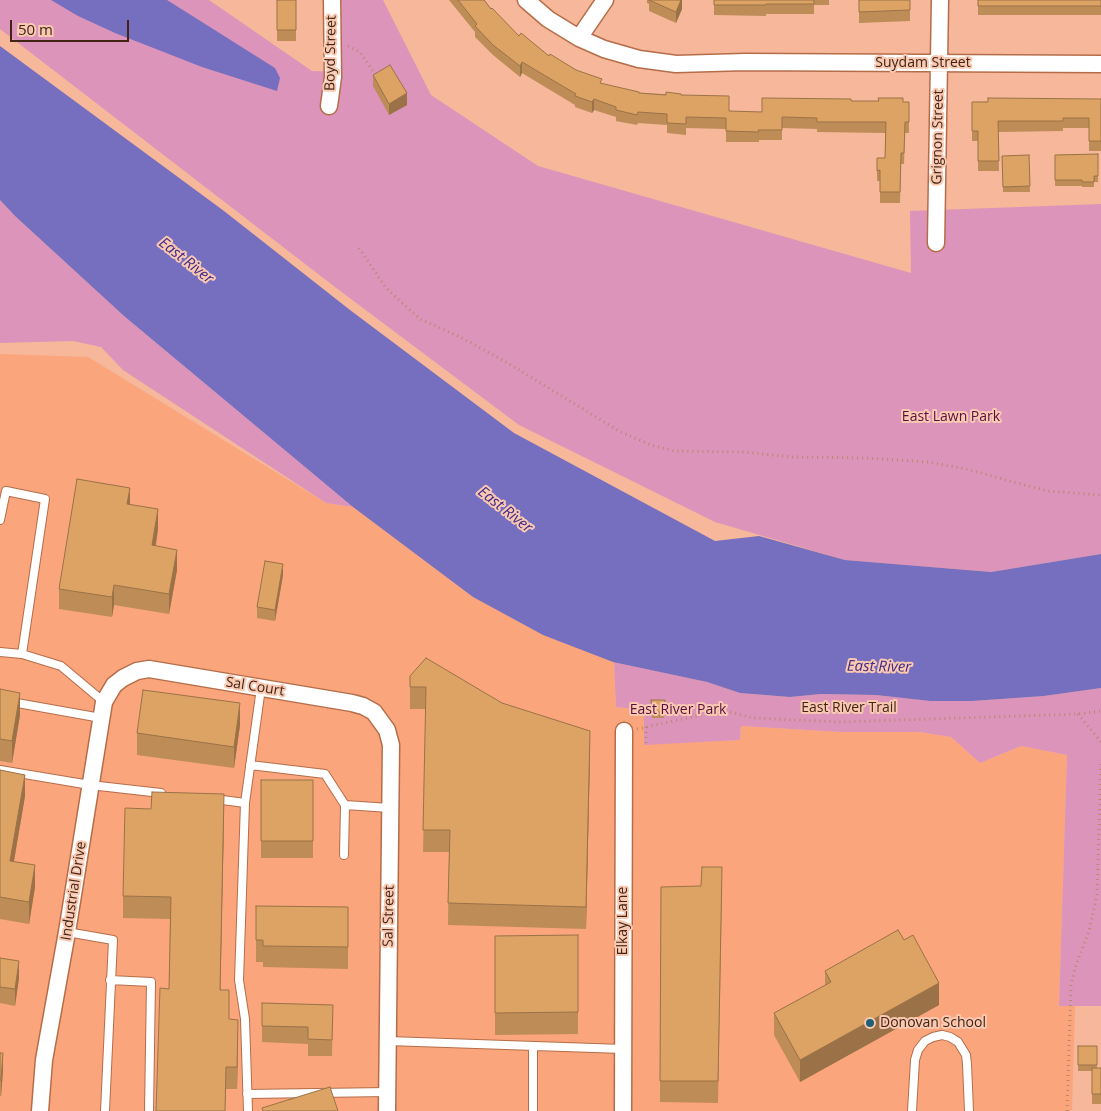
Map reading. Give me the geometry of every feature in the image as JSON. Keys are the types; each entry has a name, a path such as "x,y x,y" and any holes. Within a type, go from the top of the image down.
{"street":[{"name":"Boyd Street","path":"329,106 333,77 332,0"},
{"name":"Suydam Street","path":"526,0 548,19 579,38 604,49 639,59 676,64 745,62 1101,64"},
{"path":"579,38 604,0"},
{"name":"Grignon Street","path":"936,243 940,0"},
{"name":"Sal Court","path":"123,678 137,671 150,669 352,703 374,712 382,722"},
{"name":"Industrial Drive","path":"40,1111 44,1060 103,710 114,685 123,678"},
{"name":"Sal Street","path":"382,722 387,730 391,745 387,1111"},
{"name":"Elkay Lane","path":"623,1111 624,731"}],"lane":[{"path":"0,520 6,491 45,499 22,654"},
{"path":"0,652 22,654 61,666 103,710"},
{"path":"248,1111 244,1019 240,980 245,803 261,688"},
{"path":"0,700 103,710"},
{"path":"250,765 325,774 345,805 344,855"},
{"path":"0,770 90,786 168,794"},
{"path":"206,798 245,803"},
{"path":"345,805 390,808"},
{"path":"67,932 113,940 106,1111"},
{"path":"110,980 151,982 149,1111"},
{"path":"912,1111 915,1060 918,1050 925,1041 942,1035 958,1042 966,1055 968,1111"},
{"path":"388,1041 623,1049"},
{"path":"533,1046 533,1111"},
{"path":"247,1094 387,1092"}],"path":[{"path":"333,39 360,52 380,82"},
{"path":"359,248 386,288 420,319 460,336 619,431 658,447 674,451 744,452 792,457 920,461 966,469 1047,491 1101,495"},
{"name":"East River Trail","path":"624,731 710,714 730,712 753,718 840,722 1078,714 1101,711"},
{"path":"1078,714 1101,742"},
{"path":"646,727 646,745"},
{"path":"1067,1111 1071,985 1075,968 1089,931 1097,895 1101,762"}],"shaded area":[{"path":"0,354 88,357 326,503 353,507 473,597 543,635 614,662 616,707 644,710 644,744 740,740 741,726 841,732 920,732 951,737 980,763 1021,746 1067,755 1059,1005 1075,1006 1072,1111 0,1111"}],"green space":[{"name":"East Lawn Park","path":"0,0 209,0 312,71 342,72 341,0 383,0 431,95 538,166 911,273 910,211 1101,204 1101,554 991,572 845,560 715,522 519,425 335,287 0,29"},
{"path":"0,200 124,316 353,507 326,503 123,370 101,347 73,341 0,343"},
{"name":"East River Park","path":"614,662 707,682 740,693 790,697 821,694 876,695 930,701 972,701 1044,696 1101,688 1101,1006 1059,1006 1067,755 1021,746 980,763 951,737 920,732 841,732 741,726 740,740 644,745 644,710 616,707"}],"water":[{"path":"51,0 167,0 275,68 280,78 277,91 202,67 115,33 78,16"},
{"name":"East River","path":"0,46 224,211 350,310 514,433 715,541 759,536 845,560 991,572 1101,554 1101,688 1044,696 972,701 930,701 876,695 821,694 790,697 740,693 707,682 613,662 543,635 473,597 353,507 124,316 0,200"}],"building":[{"path":"277,0 296,0 296,30 277,30"},
{"path":"458,0 484,0 519,36 521,33 549,56 550,54 576,70 602,79 600,83 639,93 666,95 666,92 681,95 729,96 729,111 762,112 762,98 879,101 878,98 903,98 903,102 909,102 909,122 905,122 904,153 901,153 900,192 880,192 880,170 877,171 877,158 885,158 886,122 817,122 817,118 782,117 782,130 758,130 759,132 726,131 726,118 686,117 686,124 667,123 667,114 638,112 637,115 616,110 616,107 594,99 592,102 575,96 576,94 522,62 520,66 493,45 475,26 477,24"},
{"path":"649,0 681,0 676,12"},
{"path":"714,0 814,0 814,4 714,5"},
{"path":"859,0 910,0 910,10 859,12"},
{"path":"978,0 1101,0 1101,6 978,6"},
{"path":"390,65 407,93 389,104 373,75"},
{"path":"988,98 1101,99 1101,141 1089,141 1089,118 1063,118 1063,121 998,121 999,161 978,161 978,131 972,131 972,102 988,102"},
{"path":"1098,154 1098,176 1094,176 1094,182 1055,180 1055,155"},
{"path":"1029,155 1030,186 1003,187 1002,156"},
{"path":"77,479 130,488 127,504 158,509 152,545 177,550 169,594 114,585 112,597 59,589"},
{"path":"265,561 283,564 275,610 257,607"},
{"path":"426,658 502,703 590,731 586,907 448,903 450,830 423,830 426,687 410,687 410,676"},
{"path":"0,689 20,693 12,741 0,739"},
{"path":"143,690 240,703 234,747 137,733"},
{"path":"651,700 665,700 664,712 652,712"},
{"path":"0,770 25,775 10,861 35,865 29,902 0,897"},
{"path":"261,780 313,780 313,841 261,841"},
{"path":"152,792 224,794 220,990 229,990 229,1019 238,1020 237,1067 226,1067 225,1111 156,1111 160,988 169,989 171,897 123,896 125,808 151,809"},
{"path":"702,867 722,867 718,1081 660,1081 661,887 701,886"},
{"path":"256,906 348,907 348,947 263,946 263,940 256,940"},
{"path":"898,930 904,940 913,935 939,983 800,1060 774,1013 831,982 825,971"},
{"path":"578,935 578,1012 495,1013 495,936"},
{"path":"0,958 19,961 15,989 0,987"},
{"path":"262,1003 333,1005 332,1040 308,1039 308,1027 262,1026"},
{"path":"1078,1046 1097,1046 1097,1065 1078,1065"},
{"path":"0,1053 3,1053 1,1080 0,1080"},
{"path":"1092,1068 1101,1068 1101,1094 1092,1094"},
{"path":"330,1087 338,1111 263,1111 262,1108"}],"place":[{"name":"Donovan School","path":"870,1023"}]}
